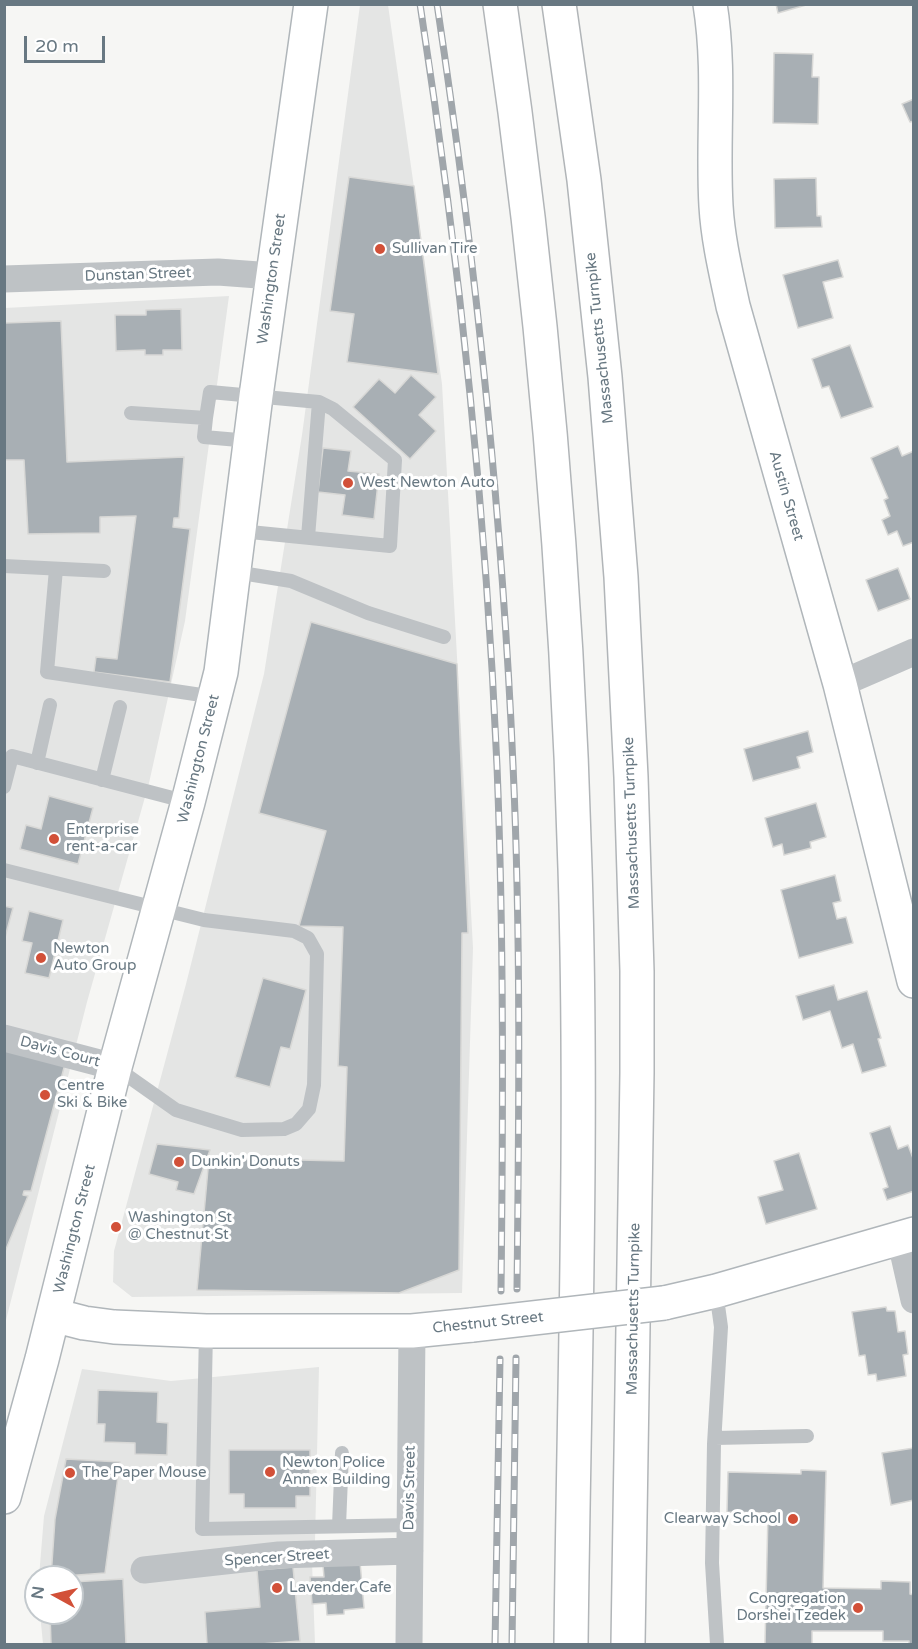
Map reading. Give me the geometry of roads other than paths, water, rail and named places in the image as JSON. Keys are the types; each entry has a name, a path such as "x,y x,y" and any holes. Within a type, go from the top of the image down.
{"main road":[{"name":"Washington Street","path":"4,1497 115,1067 215,697 225,646 272,276 311,4"},
{"path":"500,4 545,372 569,703 575,870 578,1069 571,1644"},
{"name":"Massachusetts Turnpike","path":"559,4 584,180 605,377 620,565 630,755 637,960 637,1084 628,1644"},
{"name":"Austin Street","path":"710,4 717,80 716,207 733,306 898,898 914,981"},
{"name":"Chestnut Street","path":"53,1314 84,1323 114,1327 206,1331 412,1331 664,1303 716,1291 907,1236"}],"street":[{"name":"Dunstan Street","path":"4,279 218,272 272,276"},
{"path":"840,684 914,652"},
{"name":"Davis Court","path":"4,1038 115,1067"},
{"path":"907,1236 914,1300"},
{"name":"Davis Street","path":"409,1644 412,1331"},
{"name":"Spencer Street","path":"144,1570 410,1538"}],"lane":[{"path":"240,531 390,546 395,460 333,409 319,402 210,392 204,437 251,441"},
{"path":"308,537 319,402"},
{"path":"131,413 206,418"},
{"path":"4,566 104,571"},
{"path":"56,569 47,672 215,697"},
{"path":"235,572 291,581 361,611 444,637"},
{"path":"37,762 50,705"},
{"path":"102,780 120,707"},
{"path":"4,787 12,756 188,802"},
{"path":"4,870 204,920 294,931 308,938 317,954 314,1085 309,1109 296,1124 284,1129 242,1130 176,1110 115,1067"},
{"path":"716,1291 721,1328 712,1563 717,1644"},
{"path":"206,1331 202,1529 339,1526 410,1538"},
{"path":"715,1438 807,1436"},
{"path":"339,1526 342,1453"}],"railway":[{"path":"420,4 459,289 478,480 492,670 502,963 501,1291"},
{"path":"437,4 475,289 494,479 508,669 516,830 518,961 517,1289"},
{"path":"512,1644 516,1358"},
{"path":"495,1644 500,1359"}],"place":[{"name":"Sullivan Tire","path":"380,249"},
{"name":"West Newton Auto","path":"348,483"},
{"name":"Enterprise rent-a-car","path":"54,839"},
{"name":"Newton Auto Group","path":"41,958"},
{"name":"Centre Ski & Bike","path":"45,1095"},
{"name":"Dunkin' Donuts","path":"179,1162"},
{"name":"Washington St @ Chestnut St","path":"116,1227"},
{"name":"Newton Police Annex Building","path":"270,1472"},
{"name":"The Paper Mouse","path":"70,1473"},
{"name":"Clearway School","path":"793,1519"},
{"name":"Lavender Cafe","path":"277,1588"},
{"name":"Congregation Dorshei Tzedek","path":"858,1608"}]}
